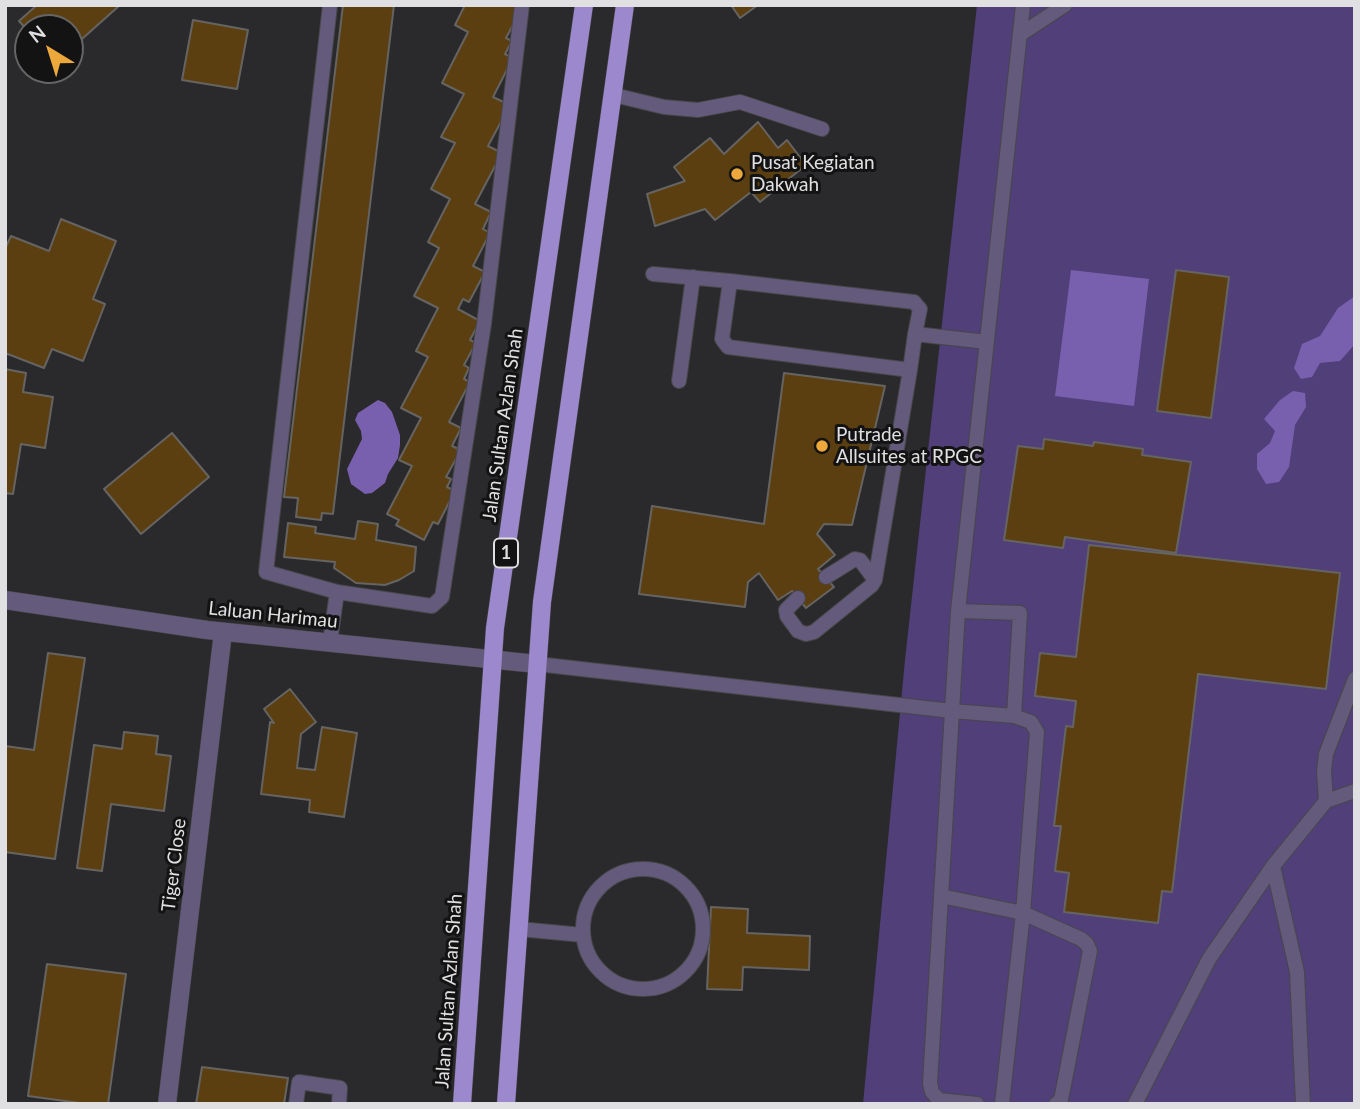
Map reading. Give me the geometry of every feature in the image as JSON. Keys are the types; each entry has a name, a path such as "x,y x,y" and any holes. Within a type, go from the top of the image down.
{"main road":[{"name":"Jalan Sultan Azlan Shah","path":"462,1104 492,658 584,5"},
{"name":"1","path":"506,1104 542,602 625,5"}],"street":[{"name":"Laluan Harimau","path":"5,600 223,632 537,664"},
{"name":"Tiger Close","path":"167,1104 223,632"}],"lane":[{"path":"330,5 266,572 337,592 432,606 442,597 484,324 522,5"},
{"path":"977,1104 939,1100 932,1093 929,1083 958,611 1023,5"},
{"path":"1021,34 1065,5"},
{"path":"614,95 664,107 698,110 740,102 822,129"},
{"path":"653,274 914,302 920,309 875,580 814,632 806,634 798,631 787,616 786,610 798,598"},
{"path":"679,382 692,278"},
{"path":"730,281 722,339 728,347 910,370"},
{"path":"915,334 987,342"},
{"path":"826,578 855,559 860,560 875,580"},
{"path":"330,642 337,592"},
{"path":"958,611 1020,613 1014,716"},
{"path":"537,664 1014,716 1031,722 1037,732 1023,913 1002,1104"},
{"path":"1326,801 1325,754 1355,679"},
{"path":"1135,1104 1209,959 1273,866 1326,801 1355,791"},
{"path":"1273,866 1297,972 1303,1104"},
{"path":"646,869 666,873 683,883 696,900 703,918 703,937 698,956 686,972 670,983 651,989 632,989 613,982 598,970 587,954 583,935 584,914 592,895 607,881 625,871 646,869"},
{"path":"941,896 1023,913 1087,944 1090,951 1061,1100 1056,1104"},
{"path":"519,929 583,935"},
{"path":"296,1104 299,1082 340,1088 339,1104"}],"shaded area":[{"path":"977,5 1355,5 1355,1104 863,1104 905,660"},
{"path":"1071,270 1149,279 1134,406 1055,396"},
{"path":"1355,296 1355,344 1340,361 1320,363 1312,377 1301,379 1294,368 1302,344 1320,336 1338,308"},
{"path":"1293,391 1305,393 1306,407 1295,425 1289,467 1279,482 1266,484 1257,469 1257,454 1270,443 1275,431 1264,419 1280,400"},
{"path":"378,400 385,403 392,412 400,435 400,445 398,458 385,483 372,493 365,494 351,484 347,469 362,439 355,420 358,413"}],"building":[{"path":"37,5 120,5 84,37 84,14 27,14"},
{"path":"343,5 394,5 333,514 322,513 321,520 296,517 298,498 284,497"},
{"path":"465,5 513,5 521,10 506,38 512,41 505,54 513,58 493,97 510,105 488,146 502,153 475,204 491,212 483,229 490,233 473,266 485,272 469,302 463,299 458,309 480,321 470,340 476,343 464,365 469,368 464,379 470,382 449,422 461,428 452,446 461,450 446,477 451,479 447,487 455,491 438,524 433,522 424,540 396,525 399,520 387,514 412,466 399,460 421,418 401,408 428,357 416,351 438,308 414,296 439,248 428,242 450,199 431,189 455,143 441,137 464,94 442,83 468,32 455,25"},
{"path":"731,5 758,5 740,18"},
{"path":"193,20 248,30 237,89 182,80"},
{"name":"Pusat Kegiatan Dakwah","path":"758,122 778,148 787,140 806,165 760,202 751,192 715,220 705,209 655,226 647,194 685,181 674,167 710,138 724,154"},
{"path":"61,219 116,241 93,299 105,304 83,361 52,349 44,368 5,353 5,249 11,236 49,251"},
{"path":"1176,270 1229,277 1211,418 1157,411"},
{"path":"5,369 26,373 23,392 53,397 45,448 21,444 13,494 5,493"},
{"name":"Putrade Allsuites at RPGC","path":"784,373 885,386 852,525 824,524 817,534 835,555 818,569 834,587 806,608 792,591 778,600 759,573 748,582 745,607 639,594 652,506 764,524"},
{"path":"172,433 209,477 141,534 104,489"},
{"path":"1044,439 1143,449 1142,455 1191,462 1176,553 1065,537 1063,548 1004,540 1018,446 1043,449"},
{"path":"358,521 378,524 376,540 416,547 414,571 385,585 356,583 334,568 335,562 284,557 288,523 316,527 315,533 355,539"},
{"path":"1089,545 1340,573 1326,689 1198,674 1172,892 1162,891 1158,923 1064,912 1069,873 1055,871 1061,826 1054,826 1066,726 1073,727 1076,701 1035,696 1040,653 1076,657"},
{"path":"48,653 85,658 55,859 5,852 5,746 34,750"},
{"path":"290,689 316,722 301,734 297,768 315,770 322,727 357,733 344,817 309,812 310,800 261,794 270,722 274,723 264,709"},
{"path":"124,732 158,736 156,754 171,756 164,811 111,804 102,871 77,868 94,745 122,749"},
{"path":"711,907 748,909 747,933 810,936 809,970 743,967 742,990 707,989"},
{"path":"47,964 126,974 108,1104 28,1096"},
{"path":"202,1067 288,1078 284,1104 196,1104"}],"place":[{"name":"Pusat Kegiatan Dakwah","path":"737,174"},
{"name":"Putrade Allsuites at RPGC","path":"822,446"}]}
